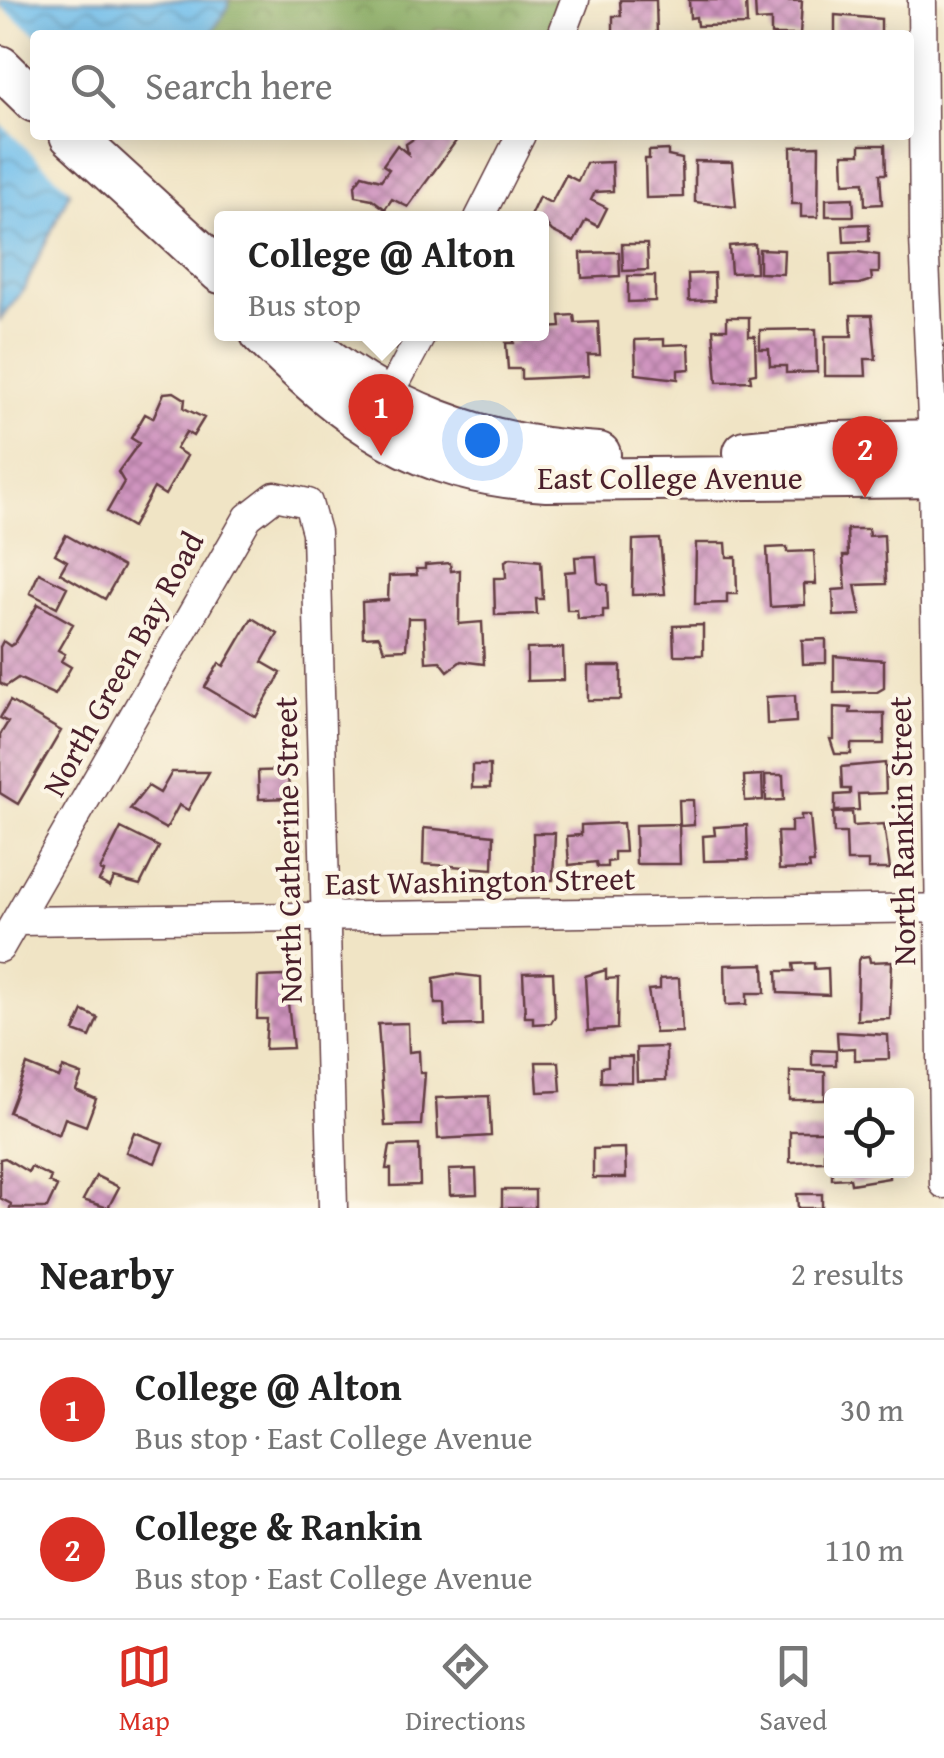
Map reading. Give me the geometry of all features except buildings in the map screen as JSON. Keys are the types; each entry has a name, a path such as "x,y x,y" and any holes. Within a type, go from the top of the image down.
{"main road":[{"path":"0,67 30,96"},
{"path":"75,140 214,269"},
{"name":"East College Avenue","path":"269,341 327,397 376,432 429,457 482,473 564,480 938,458"},
{"name":"East College Avenue","path":"307,341 387,399 462,431 562,452 729,452 834,443 938,458"}],"street":[{"path":"564,30 575,0"},
{"name":"North Rankin Street","path":"922,0 926,96 924,237 938,458 944,1184"},
{"path":"484,211 519,140"},
{"path":"387,399 418,341"},
{"name":"North Green Bay Road","path":"0,948 235,537 266,501 275,496 298,498"},
{"name":"North Catherine Street","path":"298,498 311,508 316,532 333,1208"},
{"name":"East Washington Street","path":"18,920 324,920 941,908"}],"green space":[{"path":"228,0 560,0 549,30 213,30 228,8"}],"water":[{"path":"0,0 228,0 228,8 213,30 30,30 30,140 38,140 70,191 24,289 0,320"}],"pier":[{"path":"0,6 31,30 30,140 131,140 74,194 0,123"}],"place":[{"name":"College @ Alton","path":"381,456"},
{"name":"College & Rankin","path":"865,498"}]}
